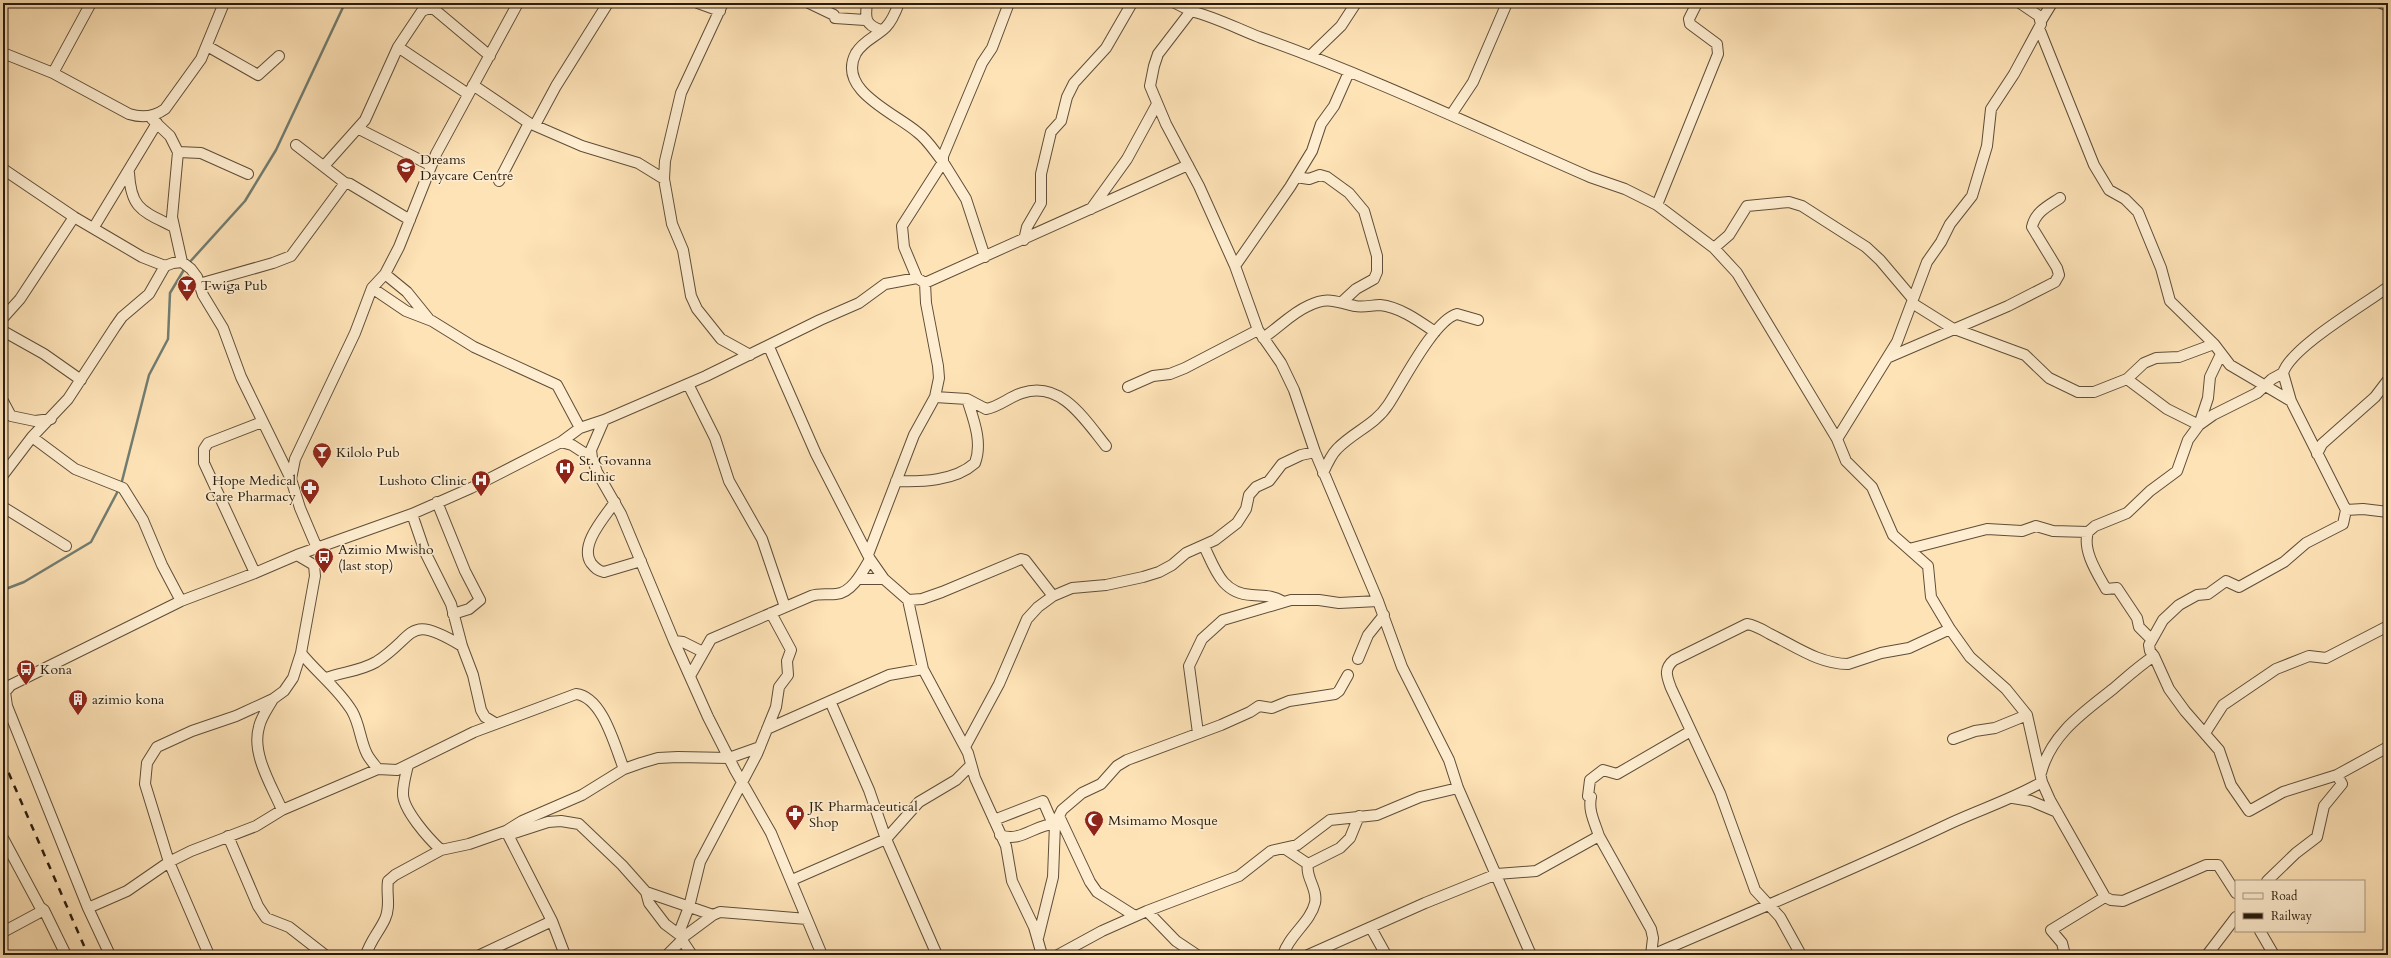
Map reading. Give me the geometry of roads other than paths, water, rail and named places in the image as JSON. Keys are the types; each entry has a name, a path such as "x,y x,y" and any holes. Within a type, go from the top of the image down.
{"street":[{"path":"54,73 91,3"},
{"path":"94,227 129,173 153,120 165,109 201,60 224,3"},
{"path":"291,479 295,459 355,333 372,288 385,274 410,220 430,165 518,3"},
{"path":"499,180 532,124 608,3"},
{"path":"698,3 722,7 681,93 665,161 664,179 672,224 683,250 691,296 697,309 721,339 750,355"},
{"path":"809,3 834,15 835,18 866,20"},
{"path":"868,3 866,20 868,24 881,30"},
{"path":"899,3 891,19 881,30 868,39 855,55 852,75 854,82 868,97 918,132 943,162 966,199 985,258"},
{"path":"690,676 711,639 821,593 837,594 858,579 870,556 914,435 935,397 939,378 921,280 904,247 902,226 943,162 949,139 982,63 992,48 1009,3"},
{"path":"1024,240 1027,227 1041,203 1041,174 1051,132 1061,121 1067,97 1074,83 1106,48 1132,3"},
{"path":"1175,3 1191,11 1213,17 1246,32 1349,72 1451,115 1590,177 1625,189 1657,205 1714,248 1737,273 1837,439 1846,461 1872,486 1893,535 1928,566 1931,597 1950,629 1970,657 2006,689 2027,715 2041,779 2057,812 2105,897 2111,900 2123,901 2204,866 2210,865 2218,865 2235,892"},
{"path":"1310,56 1341,26 1356,3"},
{"path":"1451,115 1473,82 1507,3"},
{"path":"1657,205 1718,54 1717,44 1690,24 1689,19 1697,3"},
{"path":"2020,3 2039,16 2040,24 2094,165 2105,184 2138,212 2161,268 2170,301 2214,344 2230,365 2291,401"},
{"path":"1837,439 1871,387 1897,342 1927,262 1941,242 1950,224 1972,196 1987,146 1992,109 2052,3"},
{"path":"2381,3 2388,6"},
{"path":"324,166 359,129 398,47 422,11 431,8 490,56"},
{"path":"1191,11 1165,44 1154,66 1150,86 1235,266 1260,334 1286,373 1323,472 1384,615 1402,667 1449,760 1458,788 1532,955"},
{"path":"207,46 258,75 279,56"},
{"path":"398,47 532,124 582,146 638,162 664,179"},
{"path":"3,53 54,73 129,114 153,120 170,136 178,152 172,209 174,227 182,262"},
{"path":"1235,266 1312,151 1321,124 1336,103 1349,72"},
{"path":"1091,209 1127,159 1158,104"},
{"path":"359,129 430,165"},
{"path":"296,145 345,183 350,184 410,220"},
{"path":"178,152 201,153 248,174"},
{"path":"110,955 88,908 7,706 5,692 11,685 181,601 255,573 297,555 412,514 471,488 561,442 580,428 604,420 688,384 769,347 820,320 860,303 885,284 921,280 985,258 1188,165"},
{"path":"3,169 74,217 94,227 142,257 165,266"},
{"path":"129,173 130,191 135,202 150,214 174,227"},
{"path":"1296,177 1309,179 1320,175 1327,177 1349,193 1364,211 1377,256 1377,272 1374,279 1356,289 1342,302"},
{"path":"199,284 273,263 291,256 345,183"},
{"path":"1887,358 1952,328 2008,306 2055,282 2059,275 2057,268 2032,227 2033,220 2040,211 2060,198"},
{"path":"1714,248 1729,235 1747,206 1789,202 1802,206 1866,246 1880,260 1912,301 1952,328 2024,355 2049,378 2078,392 2094,392 2127,379 2144,363 2152,359 2178,356 2214,344"},
{"path":"3,318 20,299 74,217"},
{"path":"3,475 32,437 51,419 81,380 114,326 122,317 149,294 165,266 173,262 182,262 191,269 203,295 223,328 241,377 291,479 300,508 317,548"},
{"path":"385,274 407,292 423,313 432,321 474,347 557,385 580,428"},
{"path":"1909,549 1987,529 2022,531 2036,526 2053,531 2088,532 2095,526 2127,513 2150,490 2177,471 2188,440 2200,425 2213,415 2257,393 2283,373 2287,365 2297,354 2327,330 2388,287"},
{"path":"372,288 406,311 432,321"},
{"path":"1128,387 1153,376 1170,374 1185,368 1286,322 1298,311 1309,305 1332,299 1355,306 1388,306 1419,321 1435,332"},
{"path":"1323,472 1336,449 1381,415 1435,332 1446,319 1457,314 1478,320"},
{"path":"3,331 44,354 81,380"},
{"path":"769,347 833,490 884,579 908,600 923,669 965,747 971,765 1006,846 1012,881 1038,938 1042,955"},
{"path":"2200,425 2208,398 2210,377 2221,354"},
{"path":"2283,373 2291,401 2346,510 2345,519 2339,527 2306,543 2273,569 2239,587 2226,582 2208,594 2197,595 2187,599 2163,620 2151,639 2150,652 2154,656 2169,689 2185,711 2219,750 2231,785 2249,811 2283,792 2337,775 2388,748"},
{"path":"2127,379 2167,408 2200,425"},
{"path":"2317,454 2322,444 2374,397 2388,380"},
{"path":"688,384 715,438 728,481 762,539 785,607"},
{"path":"935,397 967,399 986,410 1028,391 1055,394 1070,403 1106,446"},
{"path":"896,481 936,479 955,474 975,462 978,450 976,430 967,399"},
{"path":"3,401 11,416 35,421 51,419"},
{"path":"592,458 593,443 604,420"},
{"path":"255,573 204,462 203,455 208,443 262,422"},
{"path":"32,437 75,469 123,488 142,520 159,560 181,601"},
{"path":"561,442 572,445 592,458 615,502 690,676 729,758 771,833 792,880 822,955"},
{"path":"965,747 998,684 1027,619 1038,607 1053,596 1072,588 1106,585 1159,572 1186,553 1215,540 1242,518 1246,509 1249,495 1256,487 1269,481 1282,464 1301,455 1315,452"},
{"path":"437,502 465,571 480,600 469,609 453,614"},
{"path":"615,502 592,538 586,553 596,569 604,572 641,561"},
{"path":"3,507 66,546"},
{"path":"2346,510 2363,509 2388,512"},
{"path":"412,514 425,552 446,592 462,646 474,675 481,710 486,717 495,723"},
{"path":"2088,532 2087,549 2106,589 2117,588 2137,618 2138,627 2151,639"},
{"path":"1204,546 1228,588 1241,595 1272,596 1282,602"},
{"path":"208,955 170,862 145,784 147,763 157,747 173,739 236,716 273,699 284,691 293,678 301,653 314,576 314,565 297,555"},
{"path":"908,600 922,598 942,592 1020,559 1025,560 1053,596"},
{"path":"858,579 884,579"},
{"path":"1198,733 1189,666 1202,640 1223,620 1282,602 1299,599 1339,603 1378,601"},
{"path":"692,955 682,938 680,930 689,907 700,862 726,815 760,747 776,707 780,684 788,675 787,660 791,650 771,613"},
{"path":"1358,660 1365,639 1384,615"},
{"path":"1801,955 1771,904 1761,898 1755,890 1720,793 1671,688 1666,672 1667,667 1674,660 1744,625 1758,628 1814,657 1841,664 1848,664 1895,649 1909,648 1950,629"},
{"path":"2205,733 2223,705 2276,669 2309,656 2326,658 2388,626"},
{"path":"326,678 374,663 408,634 417,630 428,629 462,646"},
{"path":"674,641 683,642 703,652"},
{"path":"301,653 313,668 326,678 351,710 359,723 367,755 378,769"},
{"path":"1651,955 1771,904 2011,798 2041,779 2049,753 2075,719 2126,679 2138,666 2154,656"},
{"path":"767,729 889,676 923,669"},
{"path":"1038,938 1053,877 1056,821 1069,803 1082,793 1101,784 1117,766 1126,760 1250,712 1259,706 1272,708 1289,701 1335,694 1339,692 1348,675"},
{"path":"88,908 127,891 170,862 228,836 256,826 282,810 378,769 397,770 421,757 495,723 576,694 586,696 595,704 602,716 624,769"},
{"path":"273,699 258,728 258,750 264,769 282,810"},
{"path":"830,701 875,804 886,839 937,955"},
{"path":"1953,739 1975,731 1995,728 2027,715"},
{"path":"1651,955 1654,938 1646,919 1599,836 1590,806 1591,797 1588,796 1590,780 1603,770 1616,774 1691,731"},
{"path":"507,833 522,821 582,795 624,769 658,758 729,758 760,747"},
{"path":"408,765 403,794 404,803 409,812 441,850"},
{"path":"792,880 886,839 919,802 956,780 971,765"},
{"path":"2268,880 2296,853 2317,837 2324,806 2342,784 2337,775"},
{"path":"1058,955 1135,916 1238,876 1271,851 1297,845 1322,824 1330,820 1377,815 1420,797 1458,788"},
{"path":"2011,798 2031,801 2057,812"},
{"path":"994,820 1043,801 1097,892 1135,916"},
{"path":"1308,864 1340,848 1350,838 1359,816"},
{"path":"366,955 369,945 385,919 389,906 388,881 395,875 441,850 469,844 548,822 561,821 579,824 622,864 646,892 649,903 665,924 682,938"},
{"path":"1000,835 1018,837 1056,821"},
{"path":"507,833 552,921 565,955"},
{"path":"228,836 258,906 266,918 289,928 325,955"},
{"path":"1308,955 1372,928 1425,903 1497,874 1536,871 1599,836"},
{"path":"3,838 40,906 44,910 66,955"},
{"path":"1283,955 1286,944 1307,919 1315,902 1308,864 1284,848"},
{"path":"646,892 713,915"},
{"path":"2065,955 2062,943 2051,930 2105,897"},
{"path":"3,932 44,910"},
{"path":"1148,911 1168,935 1197,955"},
{"path":"667,955 682,938 713,915 728,912 807,919"},
{"path":"2208,955 2235,918"},
{"path":"480,955 552,921"},
{"path":"1372,928 1386,955"},
{"path":"2261,932 2274,955"},
{"path":"1654,938 1669,947"},
{"path":"2384,955 2388,953"}],"waterway":[{"path":"188,264 245,201 276,150 345,3"},
{"path":"121,485 149,375 168,339 170,293 185,268"},
{"path":"3,590 24,582 91,542 119,489"}],"railway":[{"path":"3,760 88,955"}],"place":[{"name":"Dreams Daycare Centre","path":"406,184"},
{"name":"Twiga Pub","path":"187,302"},
{"name":"Kilolo Pub","path":"322,469"},
{"name":"St. Govanna Clinic","path":"565,485"},
{"name":"Lushoto Clinic","path":"481,497"},
{"name":"Hope Medical Care Pharmacy","path":"310,505"},
{"name":"Azimio Mwisho (last stop)","path":"324,574"},
{"name":"Kona","path":"26,686"},
{"name":"azimio kona","path":"78,716"},
{"name":"JK Pharmaceutical Shop","path":"795,831"},
{"name":"Msimamo Mosque","path":"1094,837"}]}
